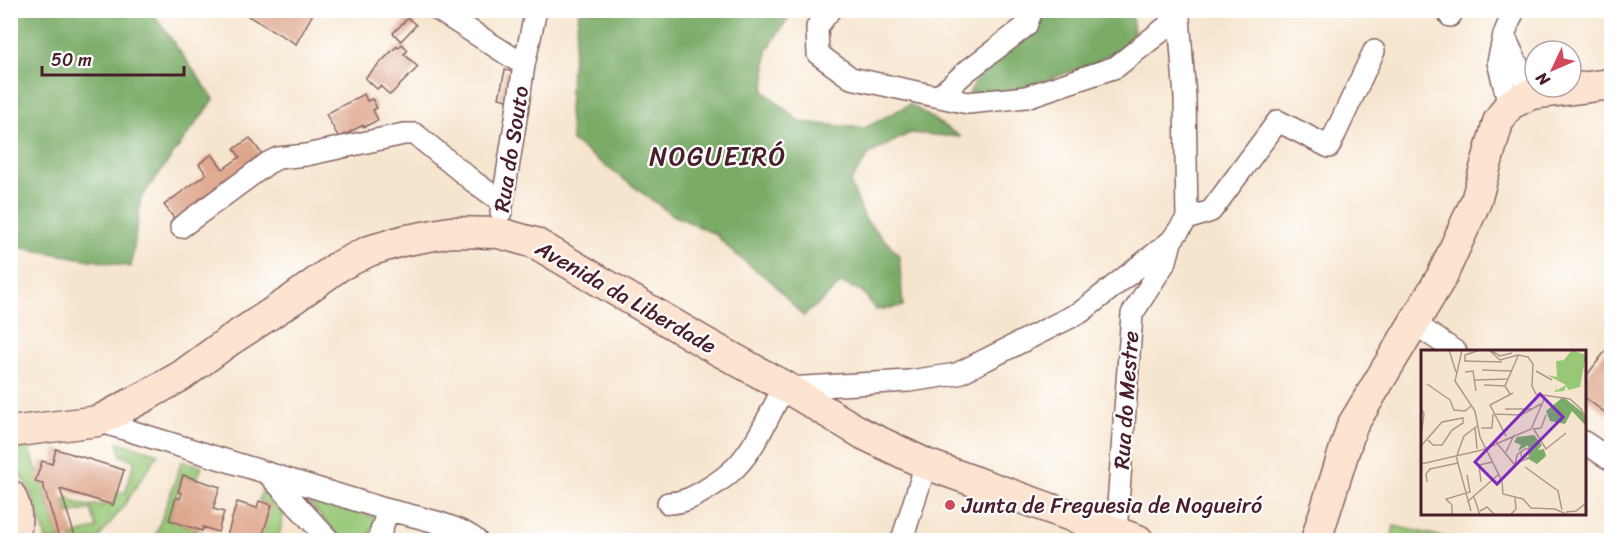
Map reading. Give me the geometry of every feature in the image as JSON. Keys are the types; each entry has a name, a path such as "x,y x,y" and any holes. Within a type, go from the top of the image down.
{"street":[{"name":"Rua do Souto","path":"438,10 524,65"},
{"name":"Rua do Souto","path":"499,233 501,201 524,65 536,10"},
{"path":"830,10 817,27 818,54 851,78 968,103 1026,97 1116,67 1179,17 1185,98 1187,219"},
{"path":"939,96 967,71 1026,26 1032,10"},
{"path":"1515,10 1504,35 1498,62 1520,99"},
{"path":"668,503 686,500 697,495 736,467 752,446 786,388 909,381 957,374 1081,312 1171,241 1187,219 1211,211 1278,121 1329,147 1374,51"},
{"path":"1316,540 1352,426 1442,276 1476,201 1498,122 1520,99 1611,84"},
{"path":"181,227 278,158 306,155 404,134 415,134 501,201"},
{"name":"Avenida da Liberdade","path":"13,434 98,421 181,376 339,266 369,251 402,241 450,232 499,233 535,243 863,434 926,464 1127,536"},
{"name":"Rua do Mestre","path":"1127,536 1132,314 1166,261 1171,241"},
{"path":"1414,323 1454,350"},
{"path":"98,421 269,475 459,529 476,540"},
{"path":"1586,443 1608,458 1611,453"},
{"path":"902,540 926,464"},
{"path":"269,475 328,540"},
{"path":"10,495 15,503 16,529"},
{"path":"378,540 388,510"}],"green space":[{"path":"10,11 151,11 214,99 141,198 131,267 11,246"},
{"path":"579,11 793,11 767,50 764,91 800,122 865,128 910,104 961,137 910,133 869,154 850,182 865,219 899,255 903,306 876,310 862,291 841,283 803,316 773,283 735,254 715,234 671,214 572,141 569,112 571,74"},
{"path":"1041,11 1131,11 1134,32 1123,47 1093,64 1018,90 969,94 978,76 1018,42"},
{"path":"23,436 43,484 59,538 63,537 64,540 46,540 29,489 11,461 18,437"},
{"path":"118,442 158,454 122,508 97,540 72,540 71,536 97,528 91,509 68,514 64,500 68,497 85,505 113,505 117,491 125,493 135,460 121,456"},
{"path":"182,461 202,466 197,479 183,475 169,520 198,530 194,540 154,540"},
{"path":"262,490 284,512 278,540 261,540 271,505 259,501"},
{"path":"310,497 374,517 368,540 342,540 309,503"},
{"path":"1394,526 1457,540 1391,540"}],"building":[{"path":"251,10 315,10 296,44 248,16"},
{"path":"408,18 416,25 401,41 393,33"},
{"path":"402,44 408,50 404,54 418,67 390,95 380,86 377,89 365,78 397,46 398,48"},
{"path":"505,70 517,73 511,101 499,98"},
{"path":"364,94 367,101 372,99 377,108 373,110 378,120 339,138 326,114"},
{"path":"250,138 265,158 177,222 164,205 206,174 199,164 212,154 223,169 240,157 234,149"},
{"path":"1607,349 1611,353 1611,417 1586,398 1586,376"},
{"path":"56,449 124,470 113,505 60,489 74,533 71,536 72,540 59,538 43,484 35,482 42,461 52,464"},
{"path":"183,475 220,487 213,509 224,512 218,532 203,527 202,531 169,520 176,497 180,499 182,493 178,492"},
{"path":"259,501 272,505 261,540 226,539 237,502 257,508"}],"place":[{"name":"Junta de Freguesia de Nogueiró","path":"950,505"}],"district":[{"name":"NOGUEIRÓ","path":"718,156"}]}
